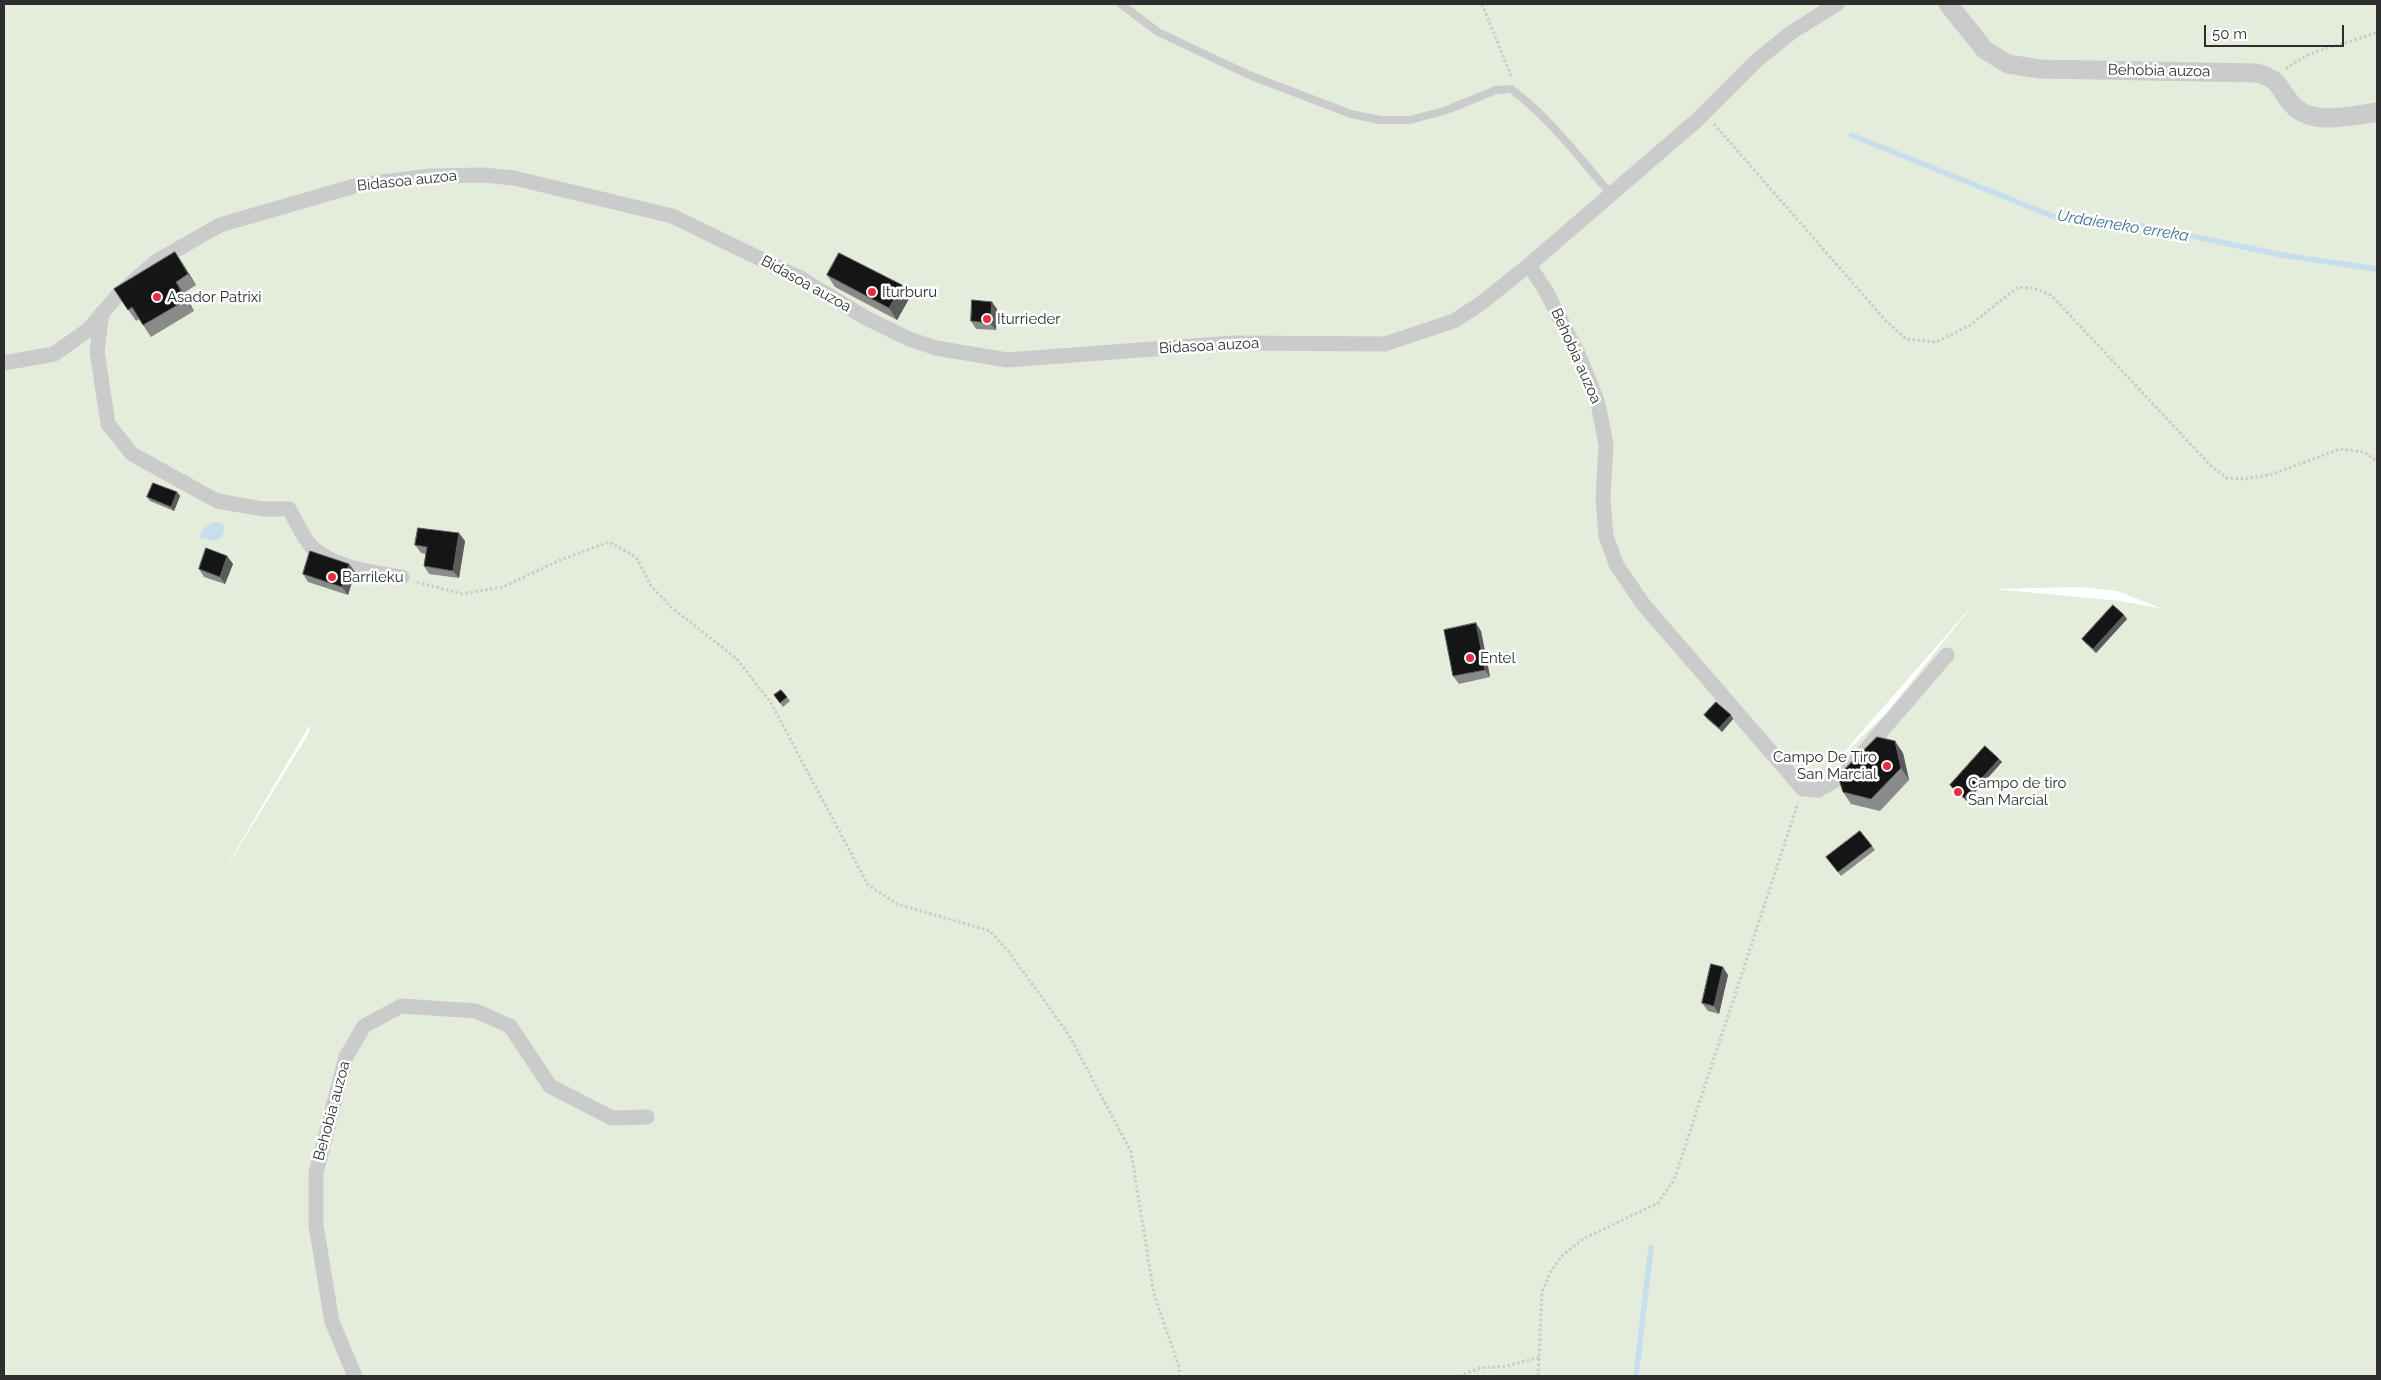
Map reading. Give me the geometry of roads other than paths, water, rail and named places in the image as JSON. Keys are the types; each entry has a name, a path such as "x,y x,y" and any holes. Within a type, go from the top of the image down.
{"street":[{"path":"1529,265 1704,113 1756,62 1778,44 1837,4"},
{"name":"Behobia auzoa","path":"1948,4 1985,50 2008,64 2040,69 2257,73 2274,79 2291,104 2305,113 2329,119 2377,112"},
{"name":"Bidasoa auzoa","path":"4,363 54,354 88,330 117,296 155,262 220,225 358,185 430,176 483,175 514,178 672,216 800,278 866,318 909,339 936,348 1008,360 1233,343 1385,344 1454,321 1480,304 1529,265"},
{"name":"Behobia auzoa","path":"1529,265 1555,308 1580,358 1598,403 1606,445 1603,498 1606,536 1616,564 1643,604 1802,788 1818,790 1843,776 1947,655"},
{"path":"102,314 98,352 108,424 132,454 217,500 263,509 289,509 310,545 324,556 368,572 402,577"},
{"name":"Behobia auzoa","path":"355,1376 332,1322 316,1225 316,1173 346,1057 364,1026 402,1006 476,1011 510,1026 550,1086 612,1118 647,1117"}],"lane":[{"path":"1120,4 1166,36 1249,74 1351,114 1380,120 1410,120 1444,111 1496,90 1511,89 1529,102 1611,194"}],"water":[{"path":"213,522 221,523 225,527 222,537 215,541 200,538 202,530"}],"waterway":[{"name":"Urdaieneko erreka","path":"1851,135 2062,220 2143,226 2282,255 2377,269"},
{"path":"1636,1376 1651,1248"}],"place":[{"name":"Iturburu","path":"872,292"},
{"name":"Asador Patrixi","path":"157,297"},
{"name":"Iturrieder","path":"987,319"},
{"name":"Barrileku","path":"332,577"},
{"name":"Entel","path":"1470,658"},
{"name":"Campo De Tiro San Marcial","path":"1887,766"},
{"name":"Campo de tiro San Marcial","path":"1958,792"}]}
